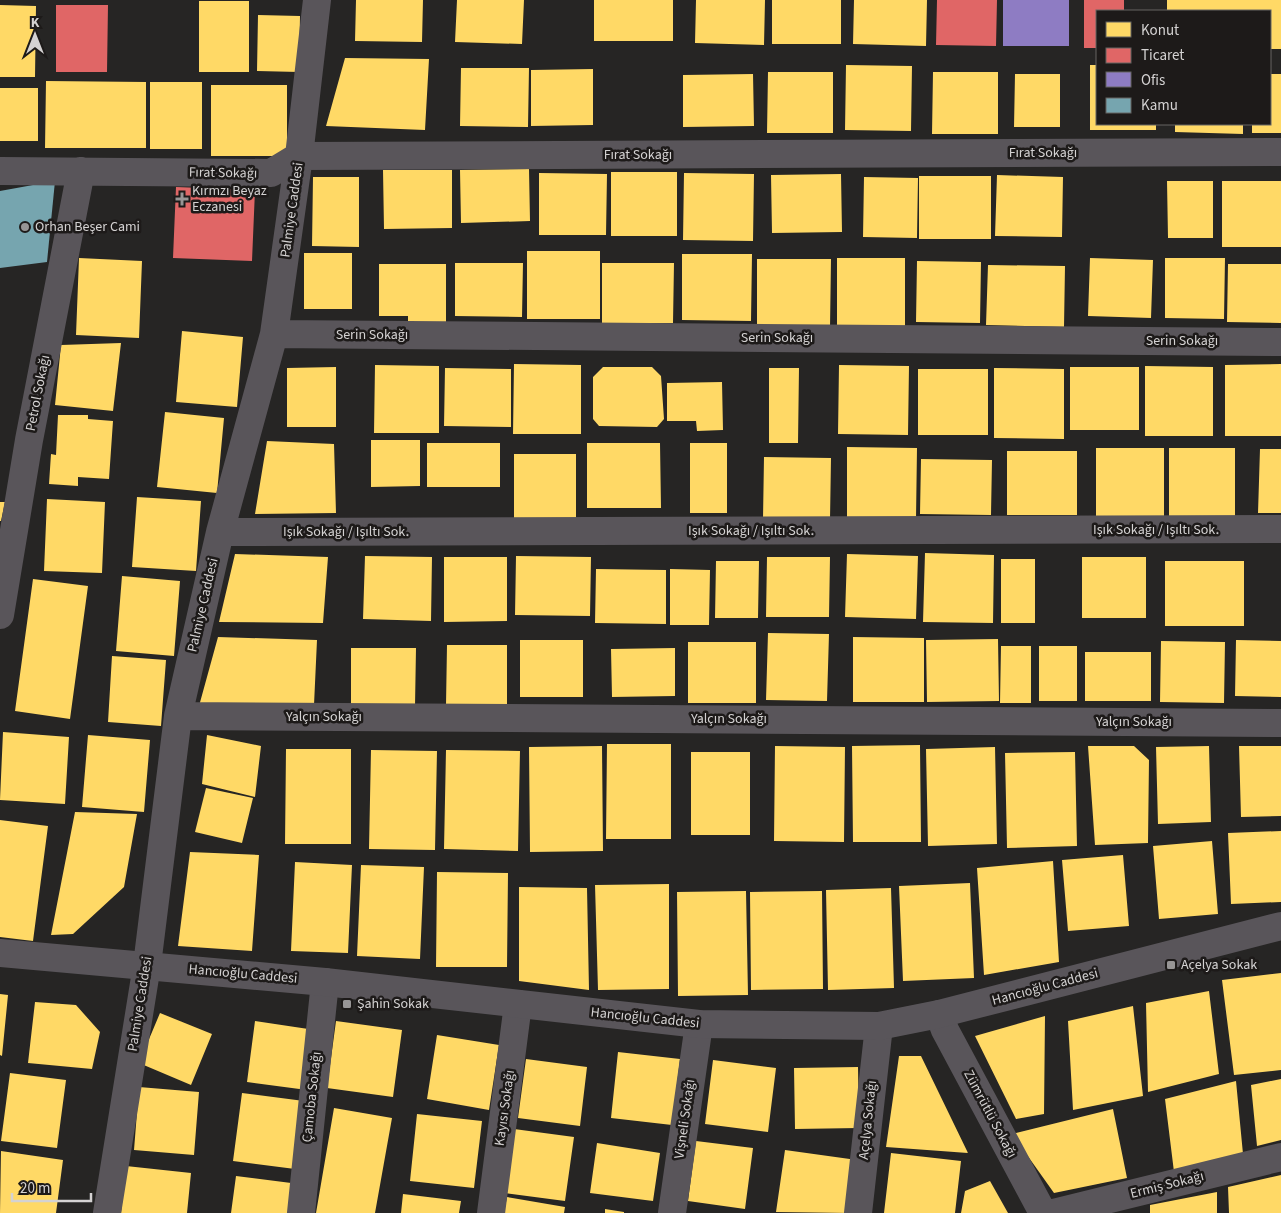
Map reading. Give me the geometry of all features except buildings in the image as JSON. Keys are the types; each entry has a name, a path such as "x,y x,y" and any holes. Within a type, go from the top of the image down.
{"street":[{"name":"Palmiye Caddesi","path":"107,1213 147,965 178,716 220,532 274,334 299,156 317,0"},
{"name":"Fırat Sokağı","path":"0,171 271,173 299,156 1281,152"},
{"name":"Petrol Sokağı","path":"0,615 29,440 80,171"},
{"name":"Serin Sokağı","path":"274,334 1281,342"},
{"name":"Işık Sokağı / Işıltı Sok.","path":"220,532 1281,529"},
{"name":"Yalçın Sokağı","path":"178,716 1281,722"},
{"name":"Hancıoğlu Caddesi","path":"0,953 326,982 699,1024 879,1026 939,1014 1281,926"},
{"name":"Çamoba Sokağı","path":"301,1213 326,982"},
{"name":"Kayısı Sokağı","path":"491,1213 518,1004"},
{"name":"Zümrütlü Sokağı","path":"939,1014 945,1030 1043,1213"},
{"name":"Vişneli Sokağı","path":"672,1213 699,1024"},
{"name":"Açelya Sokağı","path":"858,1213 879,1026"},
{"name":"Ermiş Sokağı","path":"1053,1213 1281,1157"}],"place":[{"name":"Kırmzı Beyaz Eczanesi","path":"182,199"},
{"name":"Orhan Beşer Cami","path":"25,227"},
{"name":"Açelya Sokak","path":"1171,965"},
{"name":"Şahin Sokak","path":"347,1004"}]}
